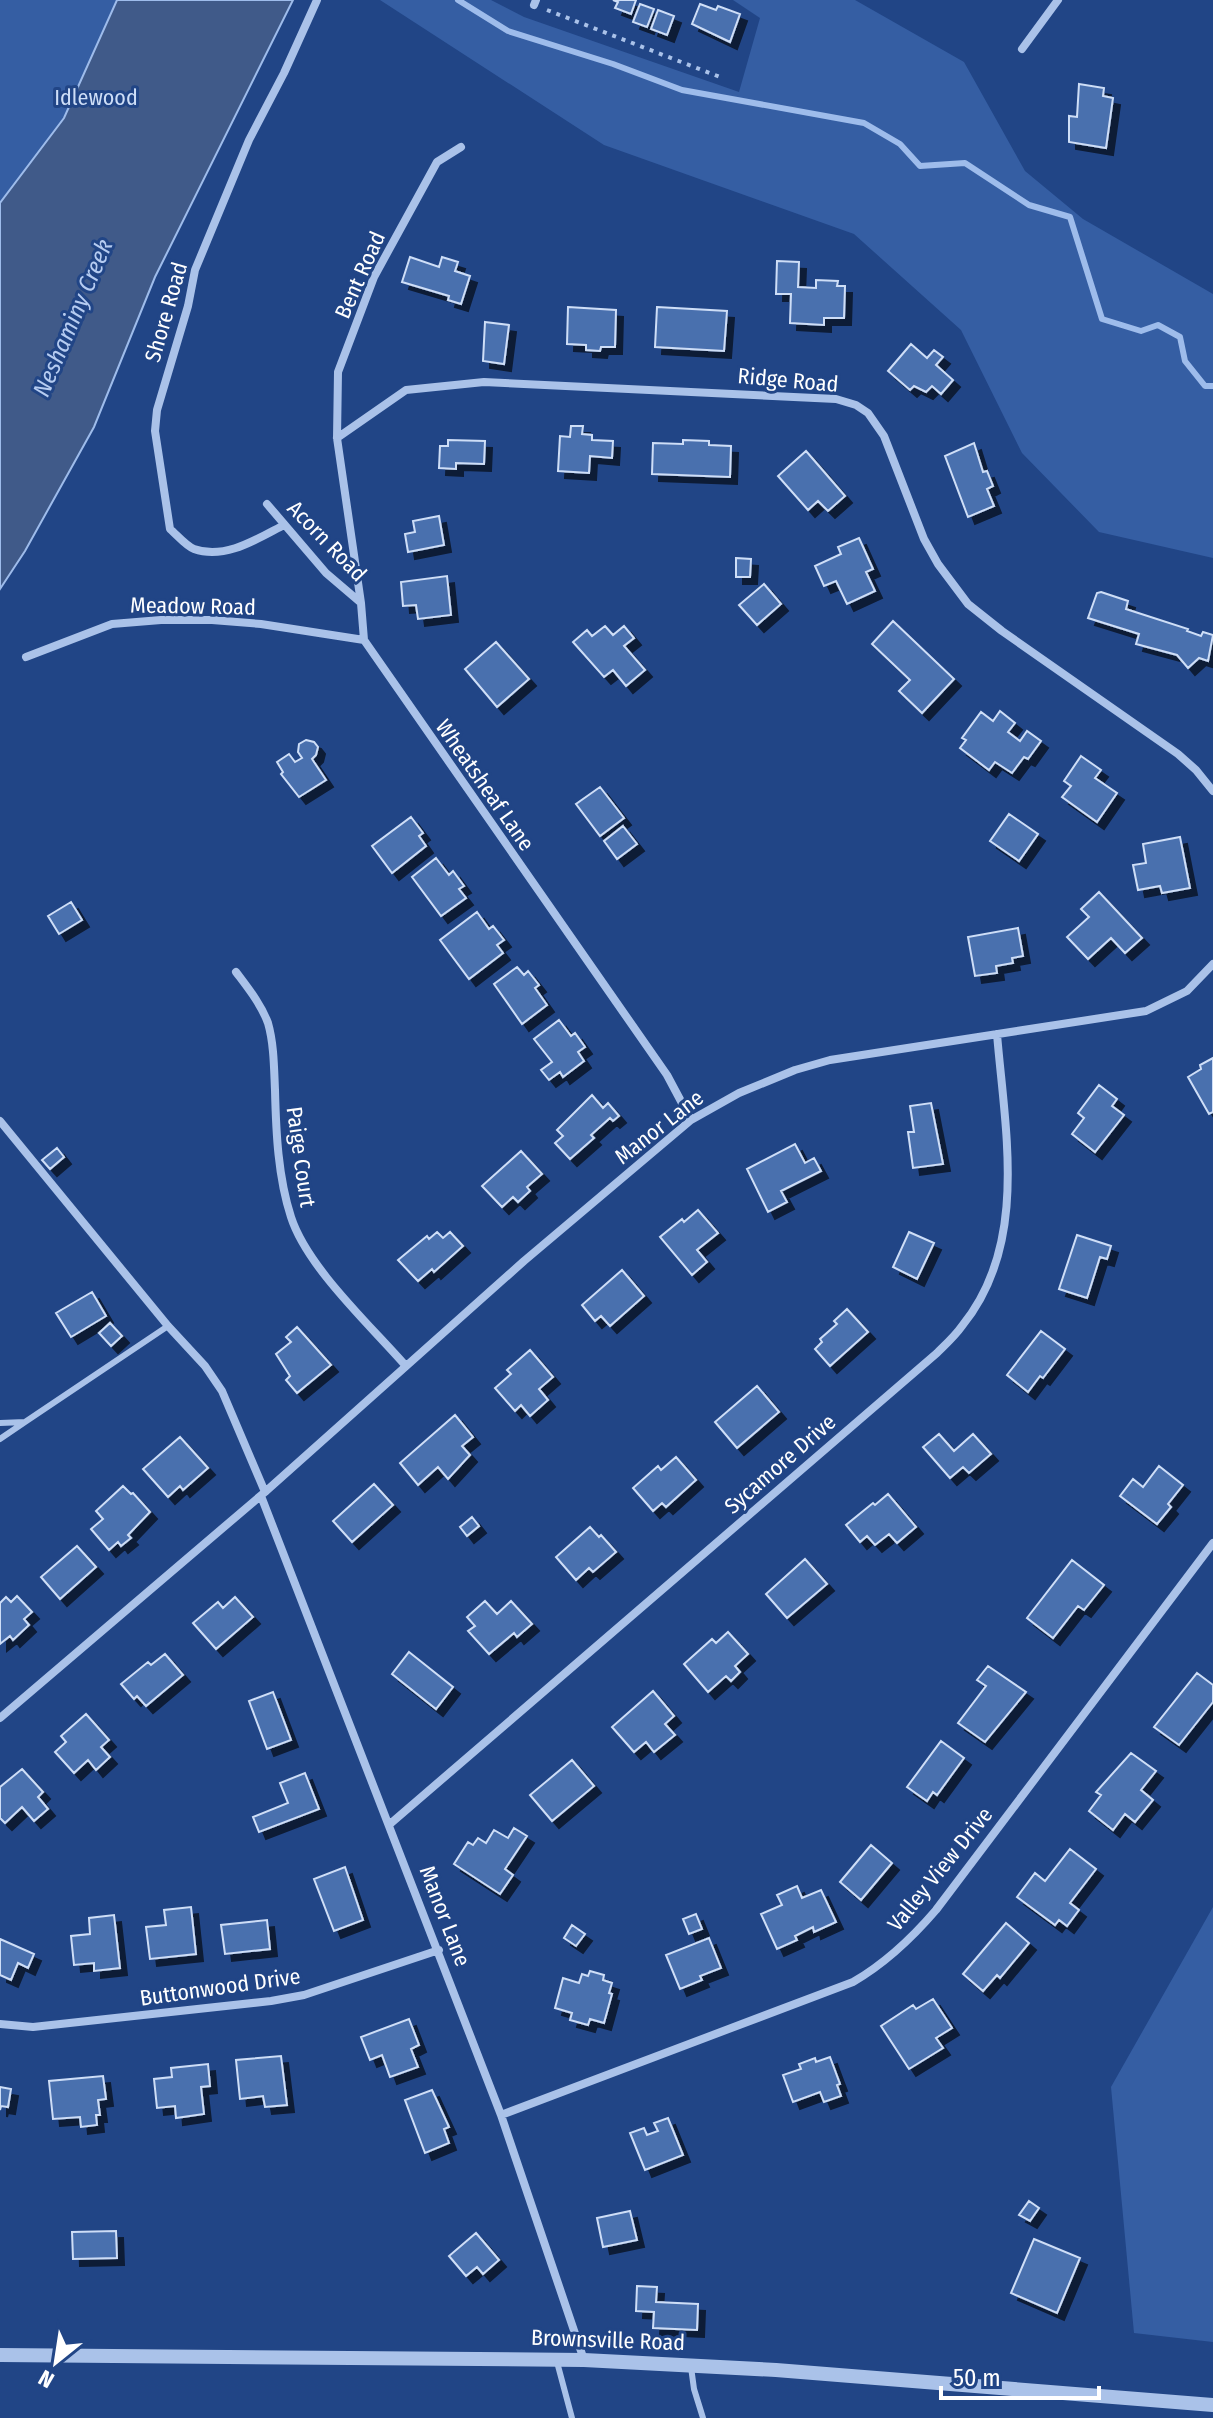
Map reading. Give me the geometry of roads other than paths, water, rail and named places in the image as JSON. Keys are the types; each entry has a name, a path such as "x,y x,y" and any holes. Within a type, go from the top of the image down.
{"street":[{"name":"Shore Road","path":"284,525 250,543 220,552 192,549 170,529 155,431 157,410 188,306 195,270 249,140 317,0"},
{"path":"1022,49 1058,0"},
{"name":"Bent Road","path":"337,438 338,372 374,277 437,162 461,147"},
{"name":"Ridge Road","path":"337,438 406,390 484,382 836,399 856,405 868,413 884,436 924,539 938,564 968,604 1178,754 1213,791"},
{"path":"337,438 364,640"},
{"name":"Acorn Road","path":"267,504 326,573 361,603"},
{"name":"Meadow Road","path":"26,657 112,624 161,620 261,624 364,640"},
{"name":"Wheatsheaf Lane","path":"364,640 667,1075 691,1120"},
{"name":"Manor Lane","path":"263,1494 405,1365 691,1120 739,1093 795,1070 830,1060 1146,1011 1187,991 1213,964"},
{"name":"Paige Court","path":"236,972 259,1003 268,1025 283,1183 295,1227 321,1269 405,1365"},
{"name":"Sycamore Drive","path":"390,1824 913,1374 963,1325 995,1268 1008,1201 997,1034"},
{"name":"Manor Lane","path":"0,1121 168,1326 205,1366 222,1391 501,2115 584,2360"},
{"path":"0,1718 263,1494"},
{"name":"Valley View Drive","path":"501,2115 853,1982 875,1969 914,1935 936,1910 1213,1543"},
{"name":"Buttonwood Drive","path":"0,2024 33,2027 271,2001 348,1983 439,1950"},
{"name":"Brownsville Road","path":"0,2355 584,2360 691,2365 1213,2405"}],"lane":[{"path":"0,1439 168,1326"},
{"path":"0,1423 25,1422"},
{"path":"556,2359 572,2418"},
{"path":"691,2365 703,2418"}],"water":[{"name":"Idlewood","path":"117,0 293,0 155,277 94,427 25,551 0,589 0,203 64,118"}],"waterway":[{"path":"458,0 508,31 613,64 682,90 864,123 900,144 920,166 965,163 1029,205 1070,217 1102,319 1141,331 1158,325 1180,337 1185,361 1205,386 1213,386"}],"water label":[{"name":"Neshaminy Creek","path":"73,318"}]}
